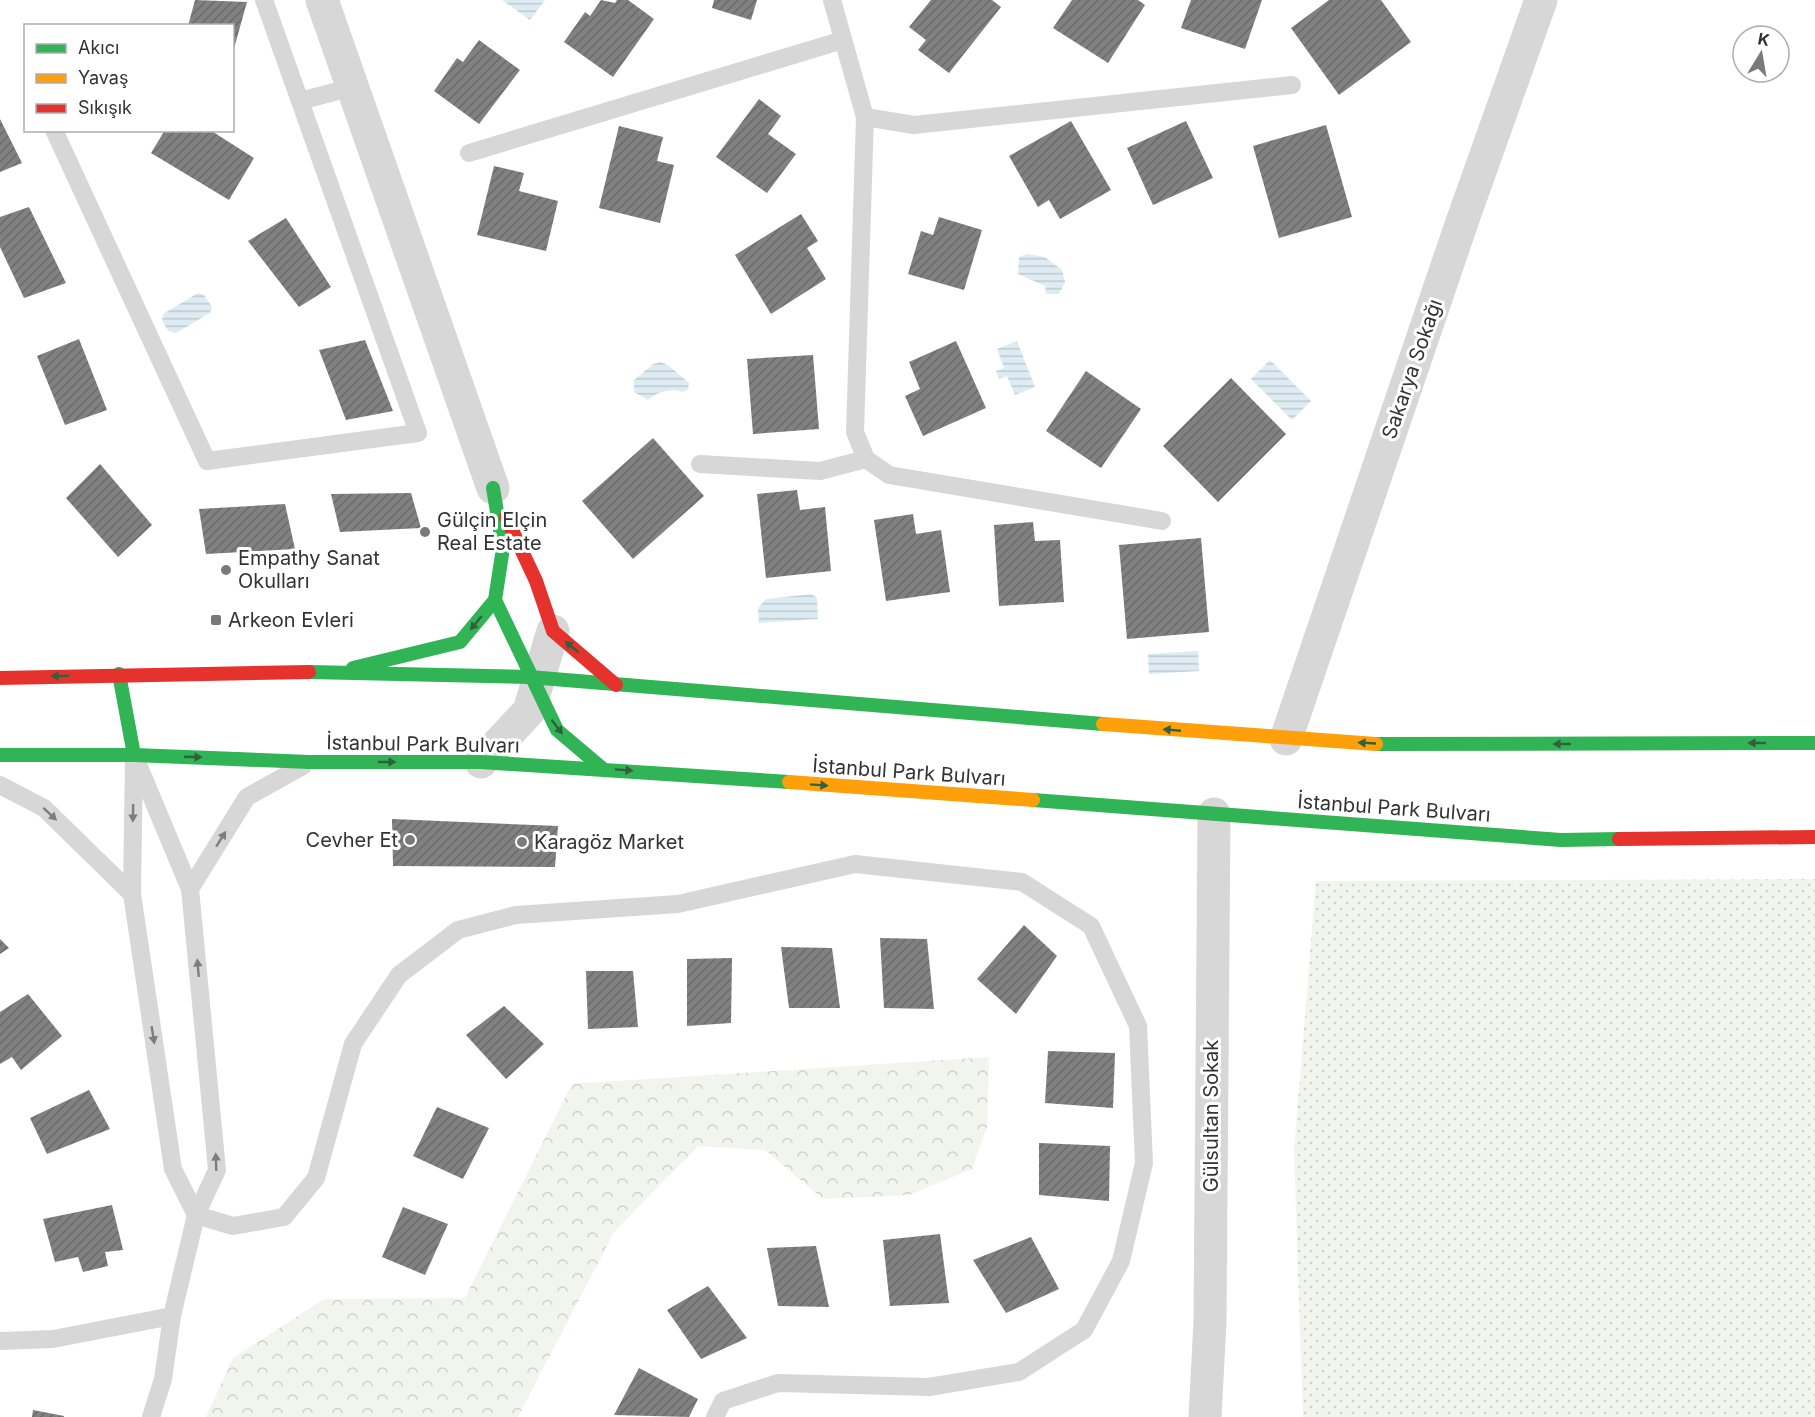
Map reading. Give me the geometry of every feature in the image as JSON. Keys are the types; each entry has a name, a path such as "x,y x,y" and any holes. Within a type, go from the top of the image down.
{"main road":[{"path":"493,488 536,581 553,632 616,685"},
{"path":"335,672 460,642 495,600 503,548 493,488"},
{"path":"495,600 557,730 602,768"},
{"path":"0,678 119,674 335,672 616,685 1286,739 1383,744 1815,743"},
{"path":"119,674 134,755"},
{"name":"İstanbul Park Bulvarı","path":"0,755 134,755 309,762 481,762 602,768 1561,840 1815,837"}],"street":[{"path":"322,0 493,488"},
{"name":"Sakarya Sokağı","path":"1286,739 1458,234 1541,0"},
{"path":"481,762 530,711 535,681 553,632"},
{"name":"Gülsultan Sokak","path":"1205,1417 1210,1321 1214,814"}],"lane":[{"path":"55,132 207,461 418,433 264,0"},
{"path":"832,0 865,117 855,432 866,459 889,475 1162,521"},
{"path":"469,153 843,40"},
{"path":"865,117 914,125 1292,85"},
{"path":"300,101 353,87"},
{"path":"700,464 820,471 866,459"},
{"path":"134,755 190,889 217,1170 196,1215 172,1316 163,1379 152,1417"},
{"path":"134,755 132,894 173,1169 196,1215 233,1226 284,1217 316,1178 353,1044 399,975 458,930 516,915 678,904 855,864 1022,882 1091,926 1138,1026 1144,1163 1121,1261 1084,1330 1019,1372 929,1387 777,1383 723,1401 715,1417"},
{"path":"190,889 247,797 309,762"},
{"path":"0,785 44,808 132,894"},
{"path":"0,1341 53,1339 172,1316"}],"green space":[{"path":"1815,879 1815,1417 1303,1417 1294,1151 1316,881"},
{"path":"989,1057 987,1127 972,1169 909,1195 823,1199 765,1150 698,1146 614,1232 518,1417 206,1417 233,1358 324,1299 465,1298 572,1084"}],"shaded area":[{"path":"502,0 545,0 530,20"},
{"path":"1027,254 1045,257 1062,270 1065,282 1059,294 1046,294 1045,286 1018,274 1019,257"},
{"path":"198,293 204,295 212,307 210,313 176,333 168,331 162,320 163,314"},
{"path":"1017,341 1035,387 1015,395 1007,376 999,379 996,371 1004,368 997,349"},
{"path":"1270,360 1311,401 1292,420 1251,379"},
{"path":"661,362 689,383 688,389 683,392 665,391 648,400 634,392 634,380 653,364"},
{"path":"812,594 817,598 818,619 759,623 758,608 766,599"},
{"path":"1198,651 1199,671 1149,674 1148,654"}],"building":[{"path":"195,0 247,2 234,48 234,24 189,24"},
{"path":"601,0 615,3 617,0 628,0 654,19 613,77 564,42 585,12 590,16"},
{"path":"714,0 757,0 751,20 712,8"},
{"path":"931,0 992,0 1001,7 949,73 918,50 926,40 909,27"},
{"path":"1072,0 1138,0 1145,5 1108,63 1053,28"},
{"path":"1191,0 1262,0 1245,49 1181,28"},
{"path":"1329,0 1381,0 1411,42 1339,95 1291,28"},
{"path":"479,40 520,70 479,124 434,91 457,58 463,62"},
{"path":"759,99 781,116 768,134 796,154 767,193 716,157"},
{"path":"0,119 22,163 0,172"},
{"path":"1071,121 1111,190 1060,219 1049,200 1038,207 1009,156"},
{"path":"1186,121 1213,178 1153,205 1127,148"},
{"path":"1326,125 1352,217 1279,238 1253,146"},
{"path":"619,126 663,137 657,161 674,165 660,223 599,208"},
{"path":"164,132 213,132 254,158 229,200 151,153"},
{"path":"494,166 524,173 519,191 558,201 546,251 477,235"},
{"path":"29,207 66,283 24,298 0,247 0,217"},
{"path":"801,214 818,241 807,248 826,279 771,314 735,255"},
{"path":"939,217 982,230 964,290 908,274 921,231 933,235"},
{"path":"286,218 331,287 299,307 248,241"},
{"path":"79,339 107,410 65,425 37,356"},
{"path":"365,340 393,411 346,420 319,350"},
{"path":"956,341 986,408 923,436 905,396 920,389 909,362"},
{"path":"813,355 819,429 753,434 747,359"},
{"path":"1086,371 1141,409 1101,468 1046,431"},
{"path":"1231,378 1286,434 1218,502 1163,446"},
{"path":"653,438 704,496 633,559 582,501"},
{"path":"100,464 152,525 118,557 66,498"},
{"path":"797,490 800,510 825,507 831,571 766,578 757,494"},
{"path":"411,493 421,528 340,532 331,494"},
{"path":"285,504 295,549 206,554 199,509"},
{"path":"913,514 916,534 941,530 950,592 886,601 874,520"},
{"path":"1033,522 1035,541 1060,540 1064,602 999,606 994,525"},
{"path":"1201,538 1209,632 1127,639 1119,545"},
{"path":"392,819 558,826 555,867 393,866"},
{"path":"1024,925 1057,956 1016,1014 977,979"},
{"path":"880,938 927,939 934,1009 884,1008"},
{"path":"0,939 9,948 0,954"},
{"path":"781,947 832,948 840,1008 789,1008"},
{"path":"732,958 731,1023 687,1026 687,959"},
{"path":"586,971 633,971 638,1027 588,1029"},
{"path":"28,994 62,1036 21,1070 12,1057 0,1064 0,1012"},
{"path":"504,1006 544,1044 506,1079 466,1035"},
{"path":"1048,1051 1115,1053 1113,1108 1045,1103"},
{"path":"89,1090 110,1129 47,1154 30,1118"},
{"path":"437,1107 489,1128 463,1179 413,1156"},
{"path":"1039,1143 1110,1146 1109,1201 1039,1195"},
{"path":"112,1205 123,1250 105,1252 108,1266 83,1272 78,1257 55,1262 43,1219"},
{"path":"403,1207 448,1224 425,1275 382,1257"},
{"path":"940,1234 949,1303 890,1306 883,1240"},
{"path":"1031,1237 1059,1289 1006,1313 973,1260"},
{"path":"816,1246 829,1307 778,1306 767,1248"},
{"path":"708,1286 747,1338 701,1359 667,1310"},
{"path":"639,1368 698,1399 689,1417 614,1415"},
{"path":"33,1410 64,1416 64,1417 32,1417"}],"traffic: fast":[{"path":"353,668 460,642 495,600 503,548 493,488"},
{"path":"495,600 557,730 602,768"},
{"path":"309,672 529,677 1103,724"},
{"path":"119,674 134,755"},
{"path":"1376,744 1815,743"},
{"path":"0,755 134,755 309,762 481,762 789,782"},
{"path":"1033,800 1561,840 1619,839"}],"traffic: slow":[{"path":"1103,724 1376,744"},
{"path":"789,782 1033,800"}],"traffic: jam":[{"path":"506,517 536,581 553,631 616,685"},
{"path":"0,678 309,672"},
{"path":"1619,839 1815,837"}],"place":[{"name":"Gülçin Elçin Real Estate","path":"425,532"},
{"name":"Empathy Sanat Okulları","path":"226,570"},
{"name":"Arkeon Evleri","path":"216,620"},
{"name":"Cevher Et","path":"410,840"},
{"name":"Karagöz Market","path":"522,842"}]}
